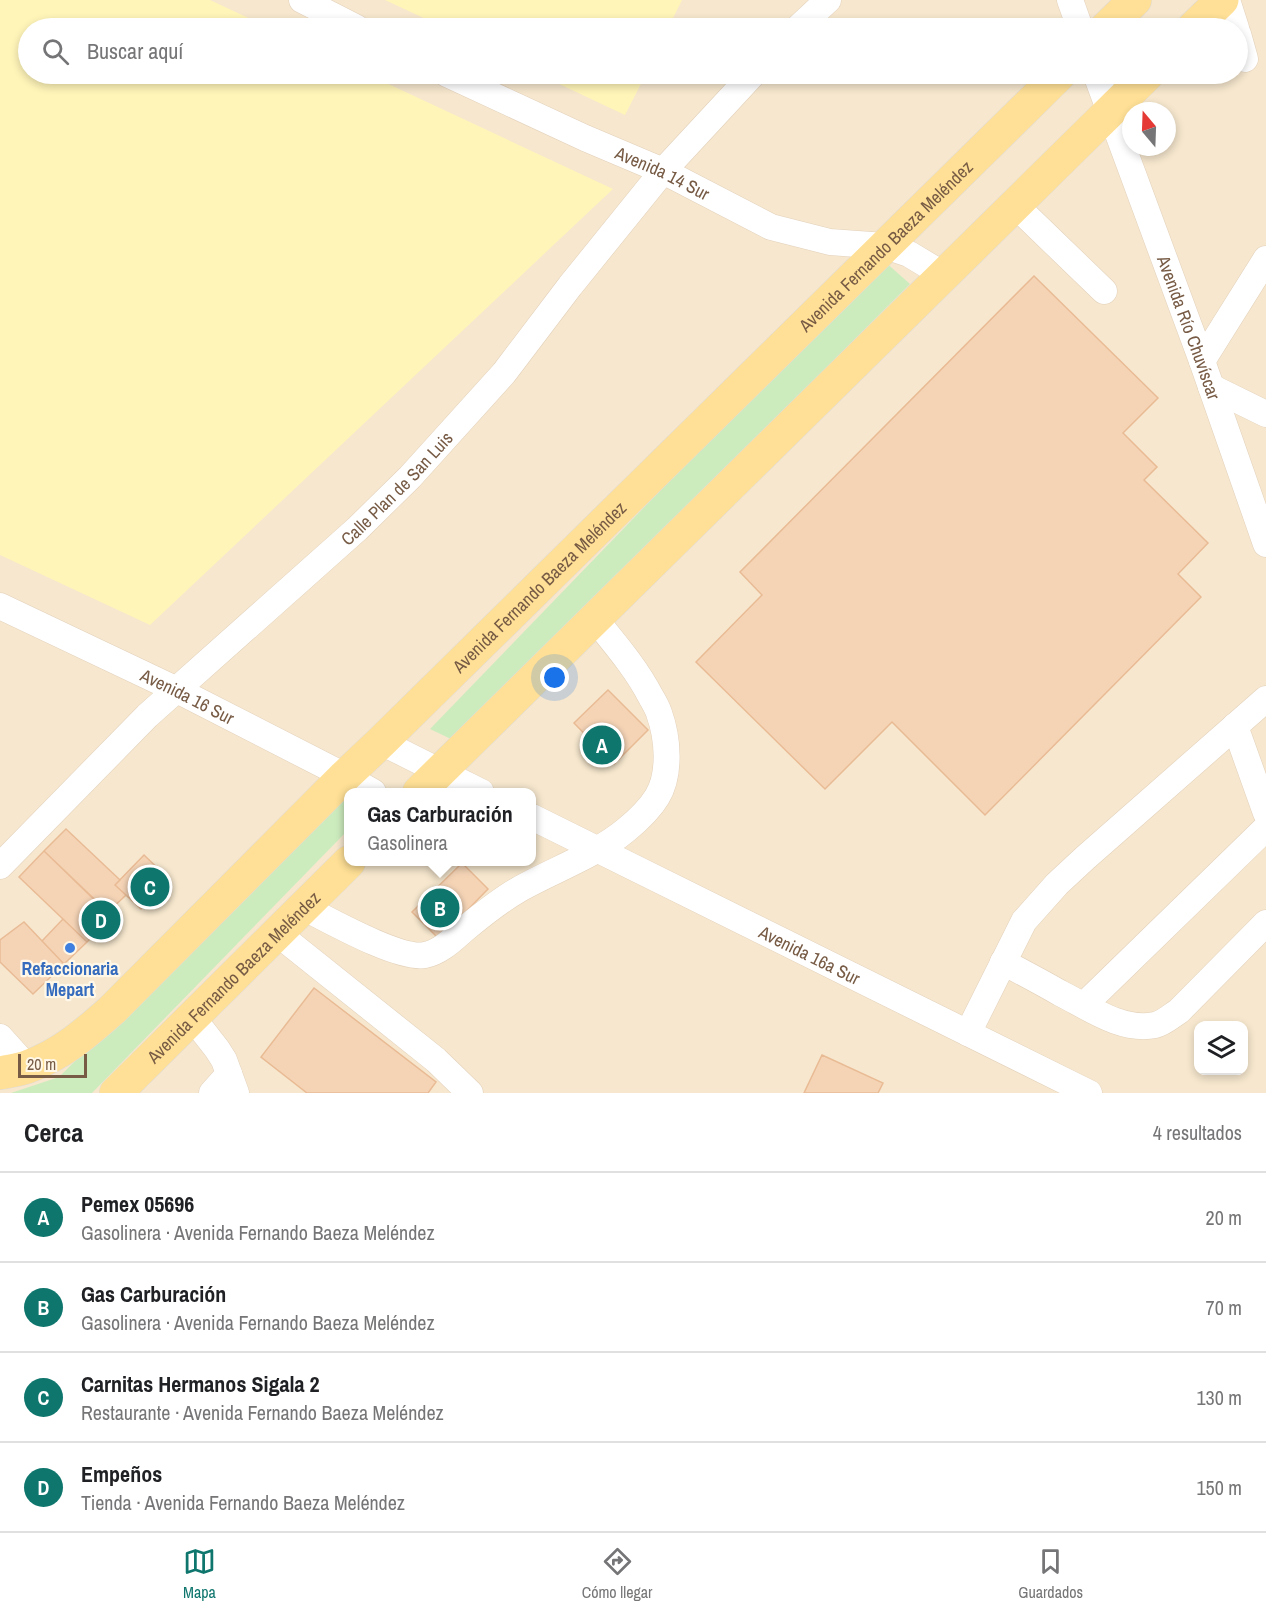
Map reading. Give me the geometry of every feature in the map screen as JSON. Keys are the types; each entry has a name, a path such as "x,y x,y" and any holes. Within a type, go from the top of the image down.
{"main road":[{"path":"1116,18 1135,0"},
{"path":"1203,18 1222,0"},
{"name":"Avenida Fernando Baeza Meléndez","path":"13,1070 54,1055 78,1039 111,1010 345,776 1050,84"},
{"path":"430,782 1137,84"},
{"name":"Avenida Fernando Baeza Meléndez","path":"116,1093 345,866"},
{"path":"141,1093 182,1027"}],"street":[{"path":"302,0 337,18"},
{"path":"809,18 828,0"},
{"path":"1070,0 1076,18"},
{"path":"1227,0 1233,18"},
{"name":"Avenida 14 Sur","path":"469,84 663,171 771,227 830,242 885,246 909,254 944,275"},
{"name":"Calle Plan de San Luis","path":"0,866 147,716 357,529 417,469 504,373 570,286 663,171 744,84"},
{"name":"Avenida Río Chuvíscar","path":"1100,84 1202,361 1266,544"},
{"path":"1015,205 1104,291"},
{"path":"1202,361 1266,259"},
{"path":"1211,387 1266,414"},
{"name":"Avenida 16 Sur","path":"0,606 177,690 366,788"},
{"path":"303,907 390,949 408,955 424,955 438,950 496,904 519,889 596,849 624,832 642,816 657,796 666,768 666,744 659,712 646,687 595,619"},
{"path":"968,1033 1024,921 1057,884 1266,699"},
{"path":"1235,726 1266,813"},
{"path":"381,742 430,782 461,788"},
{"name":"Avenida 16a Sur","path":"536,819 1089,1093"},
{"path":"1084,1005 1266,828"},
{"path":"1003,962 1108,1018 1128,1024 1156,1025 1179,1011 1266,923"},
{"path":"277,933 436,1060 470,1093"},
{"path":"182,1027 217,1049 232,1084 212,1093"},
{"path":"0,1037 13,1070"}],"shaded area":[{"path":"0,0 1266,0 1266,1093 0,1093"}],"green space":[{"path":"883,260 910,284 453,740 430,729"},
{"path":"339,799 344,801 344,834 92,1093 11,1093 59,1077"}],"sand":[{"path":"0,0 210,0 249,18 18,18 18,84 388,84 613,189 150,625 0,555"},
{"path":"385,0 682,0 673,18 424,18"},
{"path":"559,84 641,84 625,115"}],"building":[{"path":"1034,276 1158,398 1123,433 1157,467 1144,480 1208,543 1178,574 1201,597 985,815 892,722 825,789 696,662 762,595 740,572"},
{"path":"608,690 648,730 614,764 574,723"},
{"path":"66,829 120,880 115,885 126,895 108,912 44,851"},
{"path":"44,851 112,917 87,942 19,877"},
{"path":"144,855 169,879 141,909 115,885"},
{"path":"459,866 465,866 488,889 439,939 412,912"},
{"path":"63,919 87,942 64,964 42,941"},
{"path":"24,922 64,964 33,994 0,962 0,940"},
{"path":"314,988 436,1082 428,1093 307,1093 261,1057"},
{"path":"822,1055 883,1083 878,1093 804,1093"}],"place":[{"name":"Pemex 05696","path":"602,745"},
{"name":"Carnitas Hermanos Sigala 2","path":"150,887"},
{"name":"Gas Carburación","path":"440,908"},
{"name":"Empeños","path":"101,920"},
{"name":"Refaccionaria Mepart","path":"70,948"}]}
